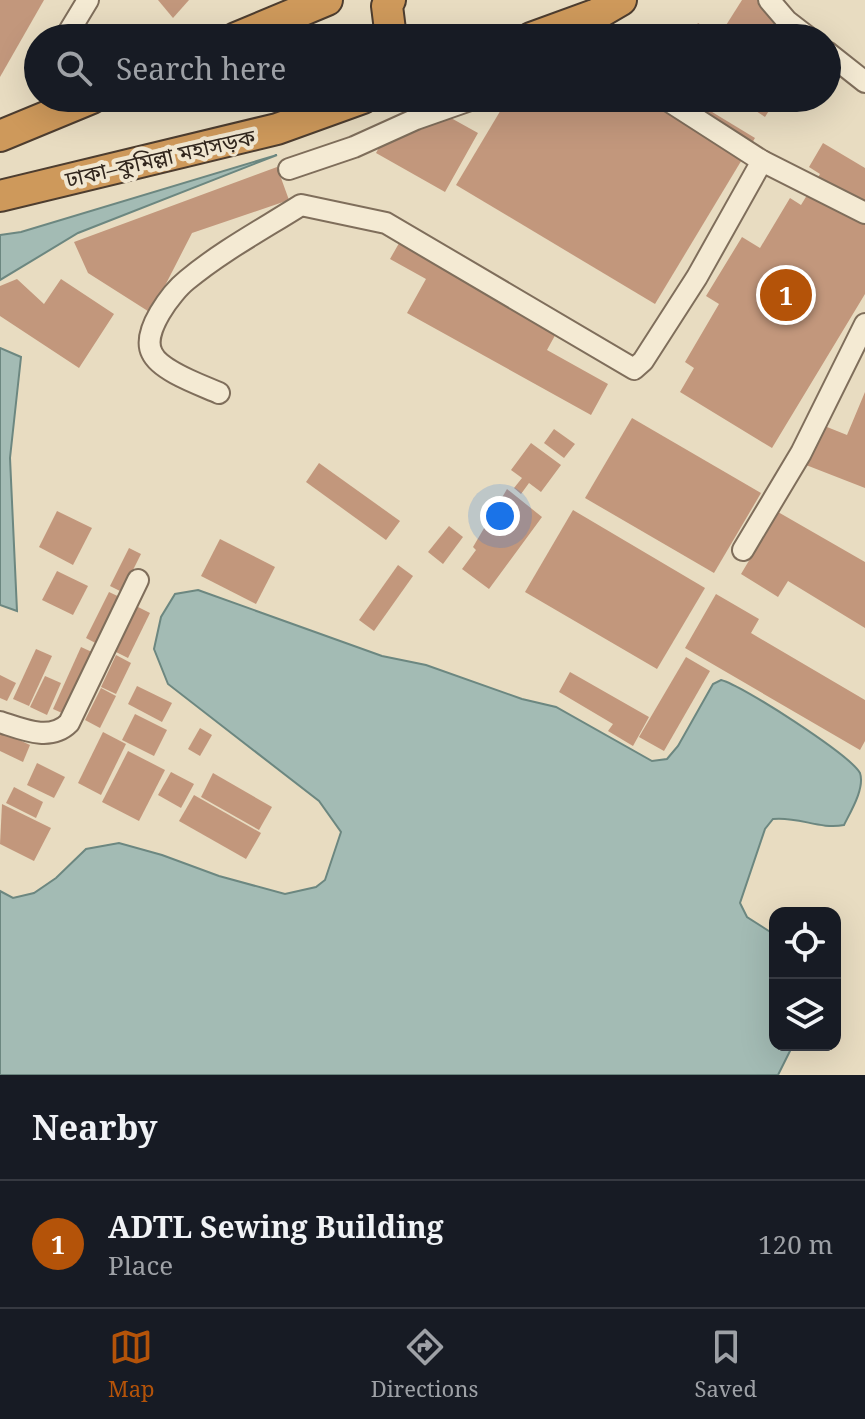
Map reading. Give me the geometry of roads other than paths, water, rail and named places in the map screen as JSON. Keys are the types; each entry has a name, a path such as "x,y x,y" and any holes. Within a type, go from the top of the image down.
{"highway":[{"path":"270,24 327,0"},
{"path":"389,24 387,6 390,0"},
{"path":"570,24 597,14 621,0"},
{"path":"0,136 39,112"},
{"path":"277,129 286,112"},
{"name":"ঢাকা–কুমিল্লা মহাসড়ক","path":"0,196 277,129 324,112"}],"street":[{"path":"73,24 88,0"},
{"path":"769,0 791,24"},
{"path":"841,63 865,82"},
{"path":"289,169 354,147 436,112"},
{"path":"686,112 762,161 865,213"},
{"path":"219,393 160,364 151,353 149,342 154,326 164,305 186,281 301,205 386,223 634,369 643,361 697,277 762,161"},
{"path":"743,550 801,453 865,324"},
{"path":"0,722 27,732 51,733 69,723 138,580"}],"water":[{"path":"277,155 78,233 0,280 0,235 21,232"},
{"path":"0,348 21,357 10,458 17,611 0,605"},
{"path":"198,590 382,656 426,665 522,699 556,707 652,761 667,759 678,746 713,684 721,680 750,694 837,752 860,773 861,779 844,825 826,826 773,819 765,829 740,903 747,917 769,931 769,1051 790,1051 778,1075 0,1075 0,891 13,898 34,893 56,878 86,849 119,843 285,894 316,887 325,880 341,832 319,801 168,684 154,649 161,617 175,594"}],"place":[{"name":"ADTL Sewing Building","path":"786,295"}]}
